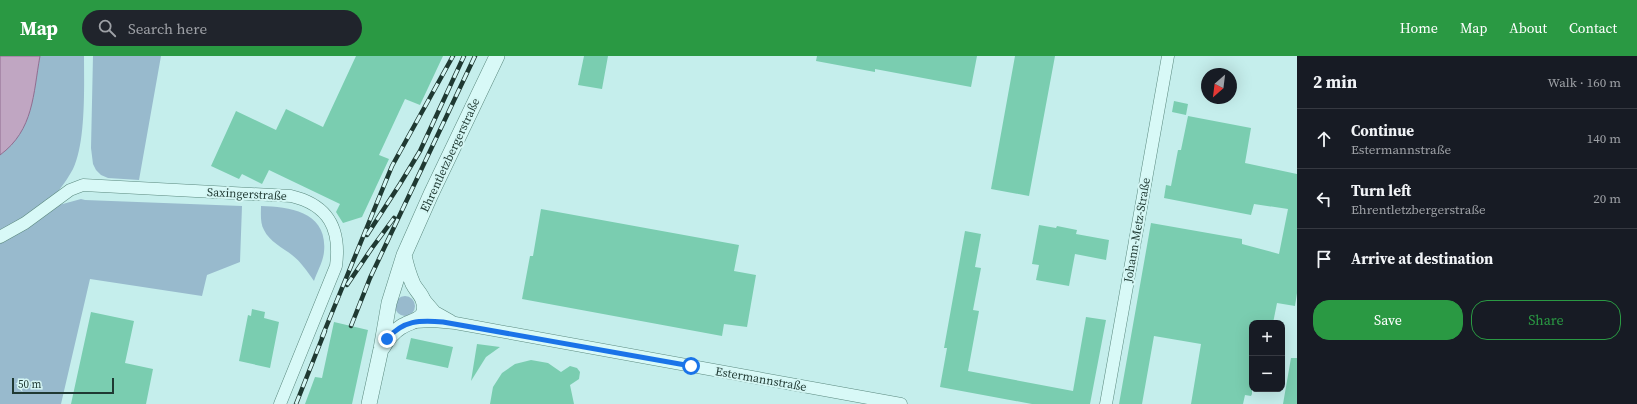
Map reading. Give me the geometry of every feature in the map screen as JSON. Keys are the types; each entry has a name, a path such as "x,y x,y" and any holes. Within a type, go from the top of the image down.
{"street":[{"name":"Ehrentletzbergerstraße","path":"369,404 389,303 404,255 423,211 497,56"},
{"name":"Johann-Metz-Straße","path":"1106,404 1168,56"},
{"name":"Saxingerstraße","path":"0,237 25,224 70,190 83,185 291,196 304,200 315,206 330,220 334,228 338,246 336,266 280,404"},
{"path":"404,255 410,276 421,296"},
{"path":"411,323 398,322 393,318 389,311 389,303 395,292 404,288 414,289 421,296"},
{"name":"Ehrentletzbergerstraße","path":"381,349 392,333 402,326 419,319 424,311 421,296"},
{"name":"Estermannstraße","path":"421,296 435,312 455,324"},
{"name":"Estermannstraße","path":"411,323 433,321 455,324 902,404"}],"shaded area":[{"path":"0,56 40,56 33,97 26,123 20,134 0,155"},
{"path":"40,56 84,56 82,130 77,158 67,179 57,193 45,205 23,220 0,232 0,155 11,145 25,123 33,97"},
{"path":"93,56 161,56 139,180 108,178 101,175 93,164 91,148"},
{"path":"81,199 242,206 240,262 207,275 202,296 90,279 61,404 0,404 0,241 59,205"},
{"path":"261,206 295,210 314,220 320,228 324,239 324,252 314,281 304,267 292,255 266,234 262,224"},
{"path":"405,296 412,299 415,306 412,313 405,316 398,313 395,306 398,299"}],"building":[{"path":"356,56 443,56 420,105 405,99 379,155 389,159 362,217 343,223 336,212 340,204 269,170 262,184 242,174 239,179 211,166 236,111 276,130 286,109 323,127"},
{"path":"584,56 608,56 602,89 578,85"},
{"path":"817,56 977,56 971,87 875,69 875,72 816,61"},
{"path":"1015,56 1055,56 1029,196 991,189"},
{"path":"1174,101 1188,104 1186,115 1172,112"},
{"path":"1188,116 1251,128 1245,163 1297,174 1297,293 1295,306 1277,303 1274,320 1249,320 1249,392 1252,392 1252,394 1251,396 1245,395 1243,404 1191,404 1201,344 1154,336 1142,404 1119,404 1151,223 1242,239 1242,244 1279,254 1288,209 1254,204 1251,215 1164,198 1166,185 1171,186 1178,150 1181,150"},
{"path":"541,209 739,245 734,271 756,275 747,327 724,324 722,336 522,299 530,256 533,256"},
{"path":"1039,225 1056,228 1057,226 1077,230 1076,234 1109,240 1106,260 1075,254 1069,286 1036,280 1039,265 1032,264"},
{"path":"965,231 981,234 975,267 981,268 973,310 979,311 968,371 1073,391 1086,317 1106,320 1090,404 1032,404 940,387 947,348 944,348"},
{"path":"252,309 265,312 264,318 279,322 270,368 239,361 248,315 251,316"},
{"path":"91,312 134,321 125,363 153,369 146,404 71,404"},
{"path":"334,322 368,330 352,404 305,404 315,377 322,378"},
{"path":"411,338 453,347 448,368 406,359"},
{"path":"477,344 500,347 486,357 471,381"},
{"path":"1291,358 1297,358 1297,404 1283,404"},
{"path":"531,360 548,363 561,372 570,366 577,368 580,372 579,379 570,385 574,404 490,404 493,387 502,373 515,364"}],"railway":[{"path":"322,337 392,166 453,56"},
{"path":"367,235 420,151 464,56"},
{"path":"351,326 370,278 475,56"},
{"path":"347,285 394,218"},
{"path":"296,404 325,331"}],"route":[{"path":"387,339 392,333 402,326 419,321 433,321 691,366"}]}
